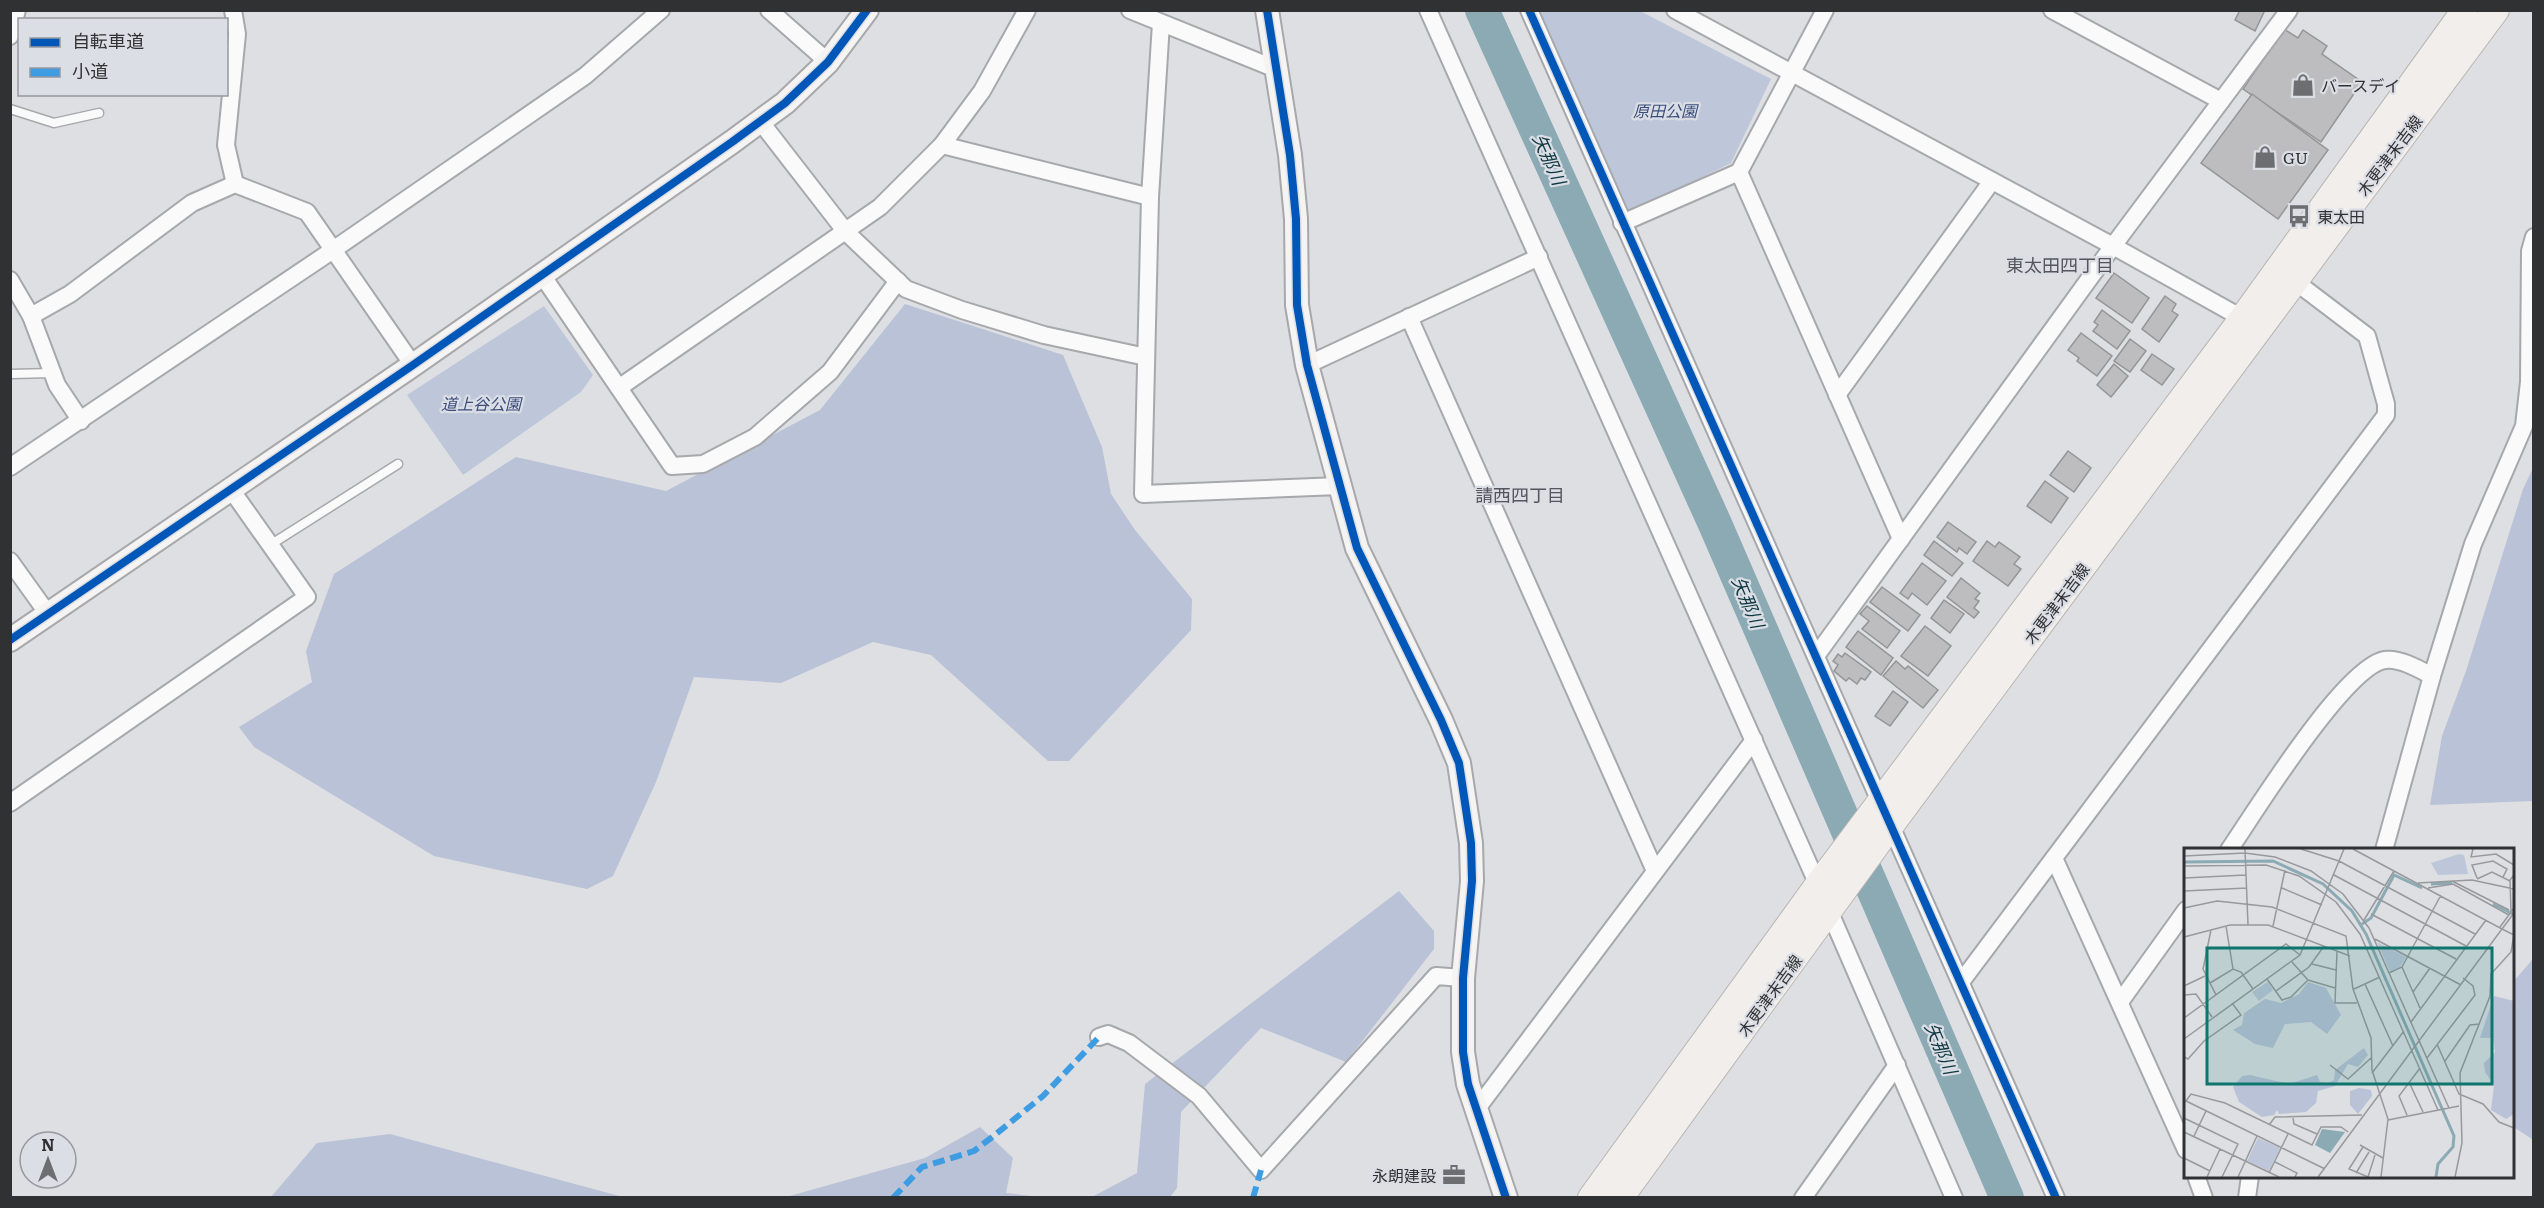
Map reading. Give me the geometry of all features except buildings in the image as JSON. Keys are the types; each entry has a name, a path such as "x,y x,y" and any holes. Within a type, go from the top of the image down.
{"main road":[{"name":"木更津末吉線","path":"2287,275 2465,10"},
{"name":"木更津末吉線","path":"1620,1197 1830,912 1886,814 2287,275 2496,10"},
{"name":"木更津末吉線","path":"1591,1197 1818,885 1886,814"}],"street":[{"path":"10,36 17,10"},
{"path":"233,10 237,34 226,145 235,184"},
{"path":"10,467 333,250 585,76 661,10"},
{"path":"769,10 828,62"},
{"path":"10,640 542,275 785,103 828,62 867,10"},
{"path":"620,387 880,207 942,145 982,91 1027,10"},
{"path":"1130,10 1276,69"},
{"path":"1267,10 1290,155 1296,219 1298,305 1307,365 1357,548 1441,720 1459,763 1470,833 1472,881 1463,978 1463,1052 1468,1084 1506,1197"},
{"path":"1428,10 1754,740 1954,1197"},
{"path":"1529,10 2056,1197"},
{"path":"1674,10 2113,246 2251,324"},
{"path":"1622,223 1739,172 1825,10"},
{"path":"2052,10 2221,101"},
{"path":"1816,656 2113,246 2289,10"},
{"path":"1161,23 1150,197 1143,494 1339,486"},
{"path":"760,121 846,232 906,289 962,310 1044,335 1146,357"},
{"path":"942,145 1150,197"},
{"path":"1739,172 1901,538"},
{"path":"1837,395 1992,181"},
{"path":"32,316 70,294 192,203 235,184 307,212 413,364"},
{"path":"2384,848 2432,676 2473,544 2524,426 2529,381 2530,251 2534,237"},
{"path":"1307,365 1539,257"},
{"path":"542,275 672,466 703,464 755,436 830,372 898,281"},
{"path":"1961,982 2386,415 2386,404 2367,336 2287,275"},
{"path":"10,280 32,316 57,385 81,421"},
{"path":"1409,317 1655,871"},
{"path":"10,803 308,597 230,488"},
{"path":"10,561 48,614"},
{"path":"2230,848 2325,712 2344,688 2364,670 2383,660 2392,660 2432,676"},
{"path":"1476,1110 1754,740"},
{"path":"2054,858 2184,1146"},
{"path":"2120,1002 2184,913"},
{"path":"1099,1037 1108,1034 1129,1043 1199,1096 1261,1170 1436,976 1463,978"},
{"path":"1805,1196 1897,1065"},
{"path":"2197,1178 2204,1197"},
{"path":"2247,1197 2250,1178"}],"lane":[{"path":"10,109 54,123 99,113"},
{"path":"10,374 53,373"},
{"path":"270,545 398,464"}],"green space":[{"name":"原田公園","path":"1539,11 1640,11 1771,79 1731,163 1631,212 1624,206"},
{"name":"道上谷公園","path":"544,306 593,375 581,392 463,475 407,395"}],"shaded area":[{"path":"905,304 1063,355 1102,447 1111,494 1135,530 1192,599 1191,630 1069,761 1048,761 931,655 873,642 781,683 694,677 656,782 613,876 587,889 434,856 254,747 239,727 312,682 306,651 334,574 516,457 666,491 820,410"},
{"path":"2533,468 2533,801 2430,805 2442,736 2466,671 2523,489"},
{"path":"1399,891 1434,931 1434,949 1346,1062 1261,1028 1181,1112 1177,1188 1170,1197 1090,1198 1137,1173 1145,1084"},
{"path":"2533,959 2533,1144 2532,1139 2514,1127 2514,981"},
{"path":"980,1127 1013,1158 1006,1193 1041,1197 786,1197 925,1158"},
{"path":"390,1134 623,1197 271,1197 317,1143"}],"waterway":[{"name":"矢那川","path":"1482,10 1715,524 2007,1198"}],"marked path":[{"path":"893,1198 922,1167 974,1151 991,1138 1043,1096 1099,1037"},
{"path":"1253,1198 1261,1170"}],"cycle path":[{"path":"10,640 413,365 732,142 785,103 828,62 867,10"},
{"path":"1267,10 1290,155 1296,219 1297,305 1307,365 1357,548 1441,720 1459,763 1471,843 1472,881 1463,978 1463,1052 1468,1084 1506,1198"},
{"path":"1529,10 2056,1198"}],"place":[{"name":"バースデイ","path":"2303,85"},
{"name":"GU","path":"2265,157"},
{"name":"東太田","path":"2299,216"},
{"name":"永朗建設","path":"1454,1175"}],"district":[{"name":"東太田四丁目","path":"2060,264"},
{"name":"請西四丁目","path":"1520,494"}]}
